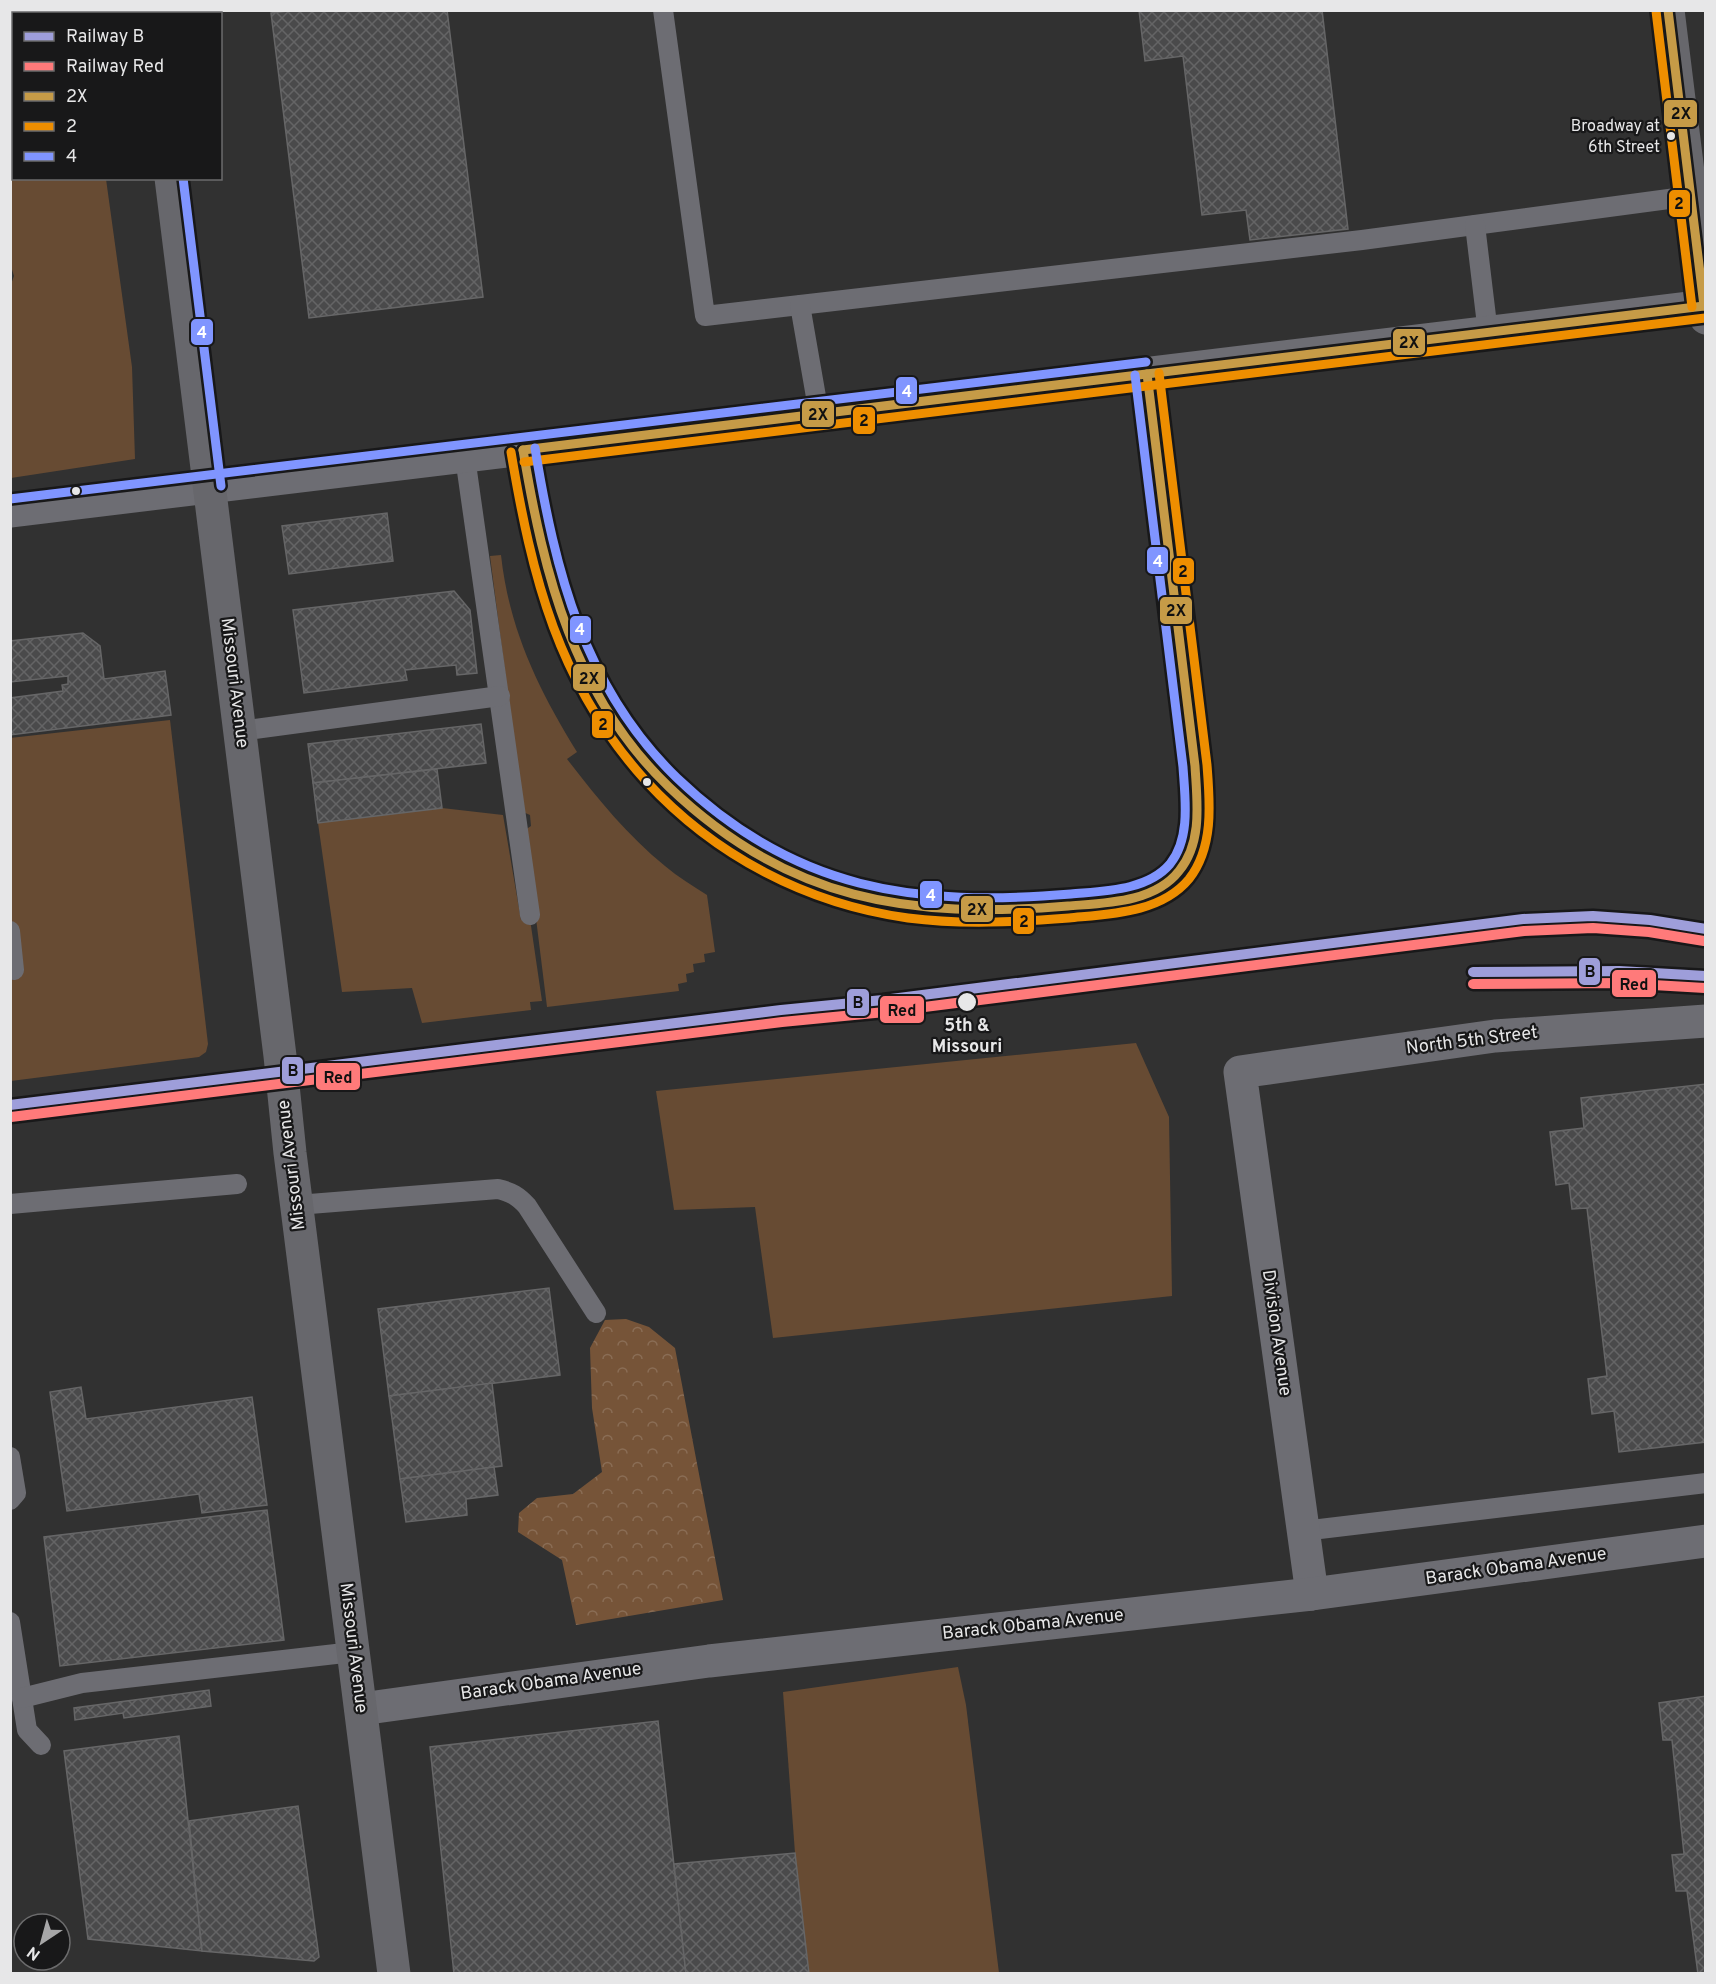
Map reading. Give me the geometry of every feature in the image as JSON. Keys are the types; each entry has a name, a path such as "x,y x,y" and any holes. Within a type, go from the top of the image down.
{"main road":[{"path":"1668,10 1705,310"},
{"name":"Missouri Avenue","path":"171,180 394,1974"}],"street":[{"path":"10,511 1488,333 1705,310"},
{"name":"North 5th Street","path":"1240,1072 1495,1036 1706,1021"},
{"name":"Division Avenue","path":"1240,1072 1312,1594"},
{"name":"Barack Obama Avenue","path":"361,1709 709,1661 1312,1594 1706,1541"}],"lane":[{"path":"663,10 705,316 1362,240 1691,196"},
{"path":"1475,225 1488,333"},
{"path":"800,305 819,414"},
{"path":"523,450 550,573 579,659 601,701 627,739 667,785 713,827 764,860 822,887 888,904 966,911 1054,908 1122,900 1153,891 1170,881 1179,872 1192,848 1197,815 1195,766 1147,374"},
{"path":"465,457 530,915"},
{"path":"240,731 500,696"},
{"path":"10,931 14,970"},
{"path":"10,1204 237,1184"},
{"path":"297,1205 510,1191 527,1206 596,1313"},
{"path":"10,1457 16,1492 10,1500"},
{"path":"1304,1531 1706,1483"},
{"path":"10,1622 27,1730 42,1745"},
{"path":"22,1698 82,1683 353,1652"}],"shaded area":[{"path":"10,156 12,156 12,180 106,180 132,367 135,459 11,478 10,287 14,276 10,263"},
{"path":"501,555 511,608 527,658 577,752 567,759 601,802 638,842 670,870 707,895 715,952 704,954 705,962 693,964 694,972 686,974 687,982 678,984 679,991 547,1007 525,830 531,826 530,815 523,812 490,556"},
{"path":"170,720 208,1044 206,1052 199,1057 11,1081 10,738"},
{"path":"442,808 503,815 521,920 530,919 542,1001 530,1002 531,1010 422,1023 412,988 342,992 318,823"},
{"path":"1136,1043 1169,1117 1172,1296 773,1338 755,1207 674,1210 656,1091"},
{"path":"958,1667 966,1705 999,1973 809,1973 795,1853 783,1692"}],"green space":[{"path":"626,1319 649,1327 675,1348 723,1600 576,1625 562,1560 518,1532 519,1513 537,1498 573,1494 602,1472 592,1408 590,1348 605,1320"}],"building":[{"path":"296,10 447,10 483,297 309,318 271,13"},
{"path":"1139,10 1322,10 1348,229 1250,240 1246,210 1202,215 1183,56 1145,61"},
{"path":"10,42 12,52 12,144 10,144"},
{"path":"387,513 393,561 289,574 282,526"},
{"path":"454,591 470,610 477,673 457,675 456,665 405,670 407,680 304,693 293,610"},
{"path":"83,633 100,646 104,679 165,671 171,715 10,735 10,698 63,691 62,685 68,684 68,676 10,682 10,641"},
{"path":"481,724 486,763 313,783 308,744"},
{"path":"437,769 442,808 318,823 313,783"},
{"path":"1706,1084 1706,1442 1619,1452 1614,1411 1592,1414 1588,1379 1607,1376 1587,1208 1572,1209 1569,1183 1556,1185 1550,1132 1584,1128 1581,1098"},
{"path":"549,1288 560,1375 389,1396 378,1309"},
{"path":"492,1383 502,1466 400,1479 389,1396"},
{"path":"81,1387 86,1419 252,1397 267,1505 202,1513 199,1494 67,1511 50,1392"},
{"path":"494,1467 498,1495 466,1499 467,1515 406,1522 400,1479"},
{"path":"267,1510 284,1640 60,1666 44,1537"},
{"path":"209,1690 211,1706 124,1718 123,1713 75,1720 74,1708"},
{"path":"1706,1696 1706,1974 1698,1974 1687,1891 1676,1891 1672,1855 1684,1854 1672,1740 1663,1740 1659,1703"},
{"path":"658,1721 686,1974 454,1974 430,1747"},
{"path":"179,1736 202,1951 88,1939 64,1751"},
{"path":"298,1806 319,1957 314,1961 202,1951 189,1821"},
{"path":"795,1853 809,1974 686,1974 674,1864"}],"rail line":[{"name":"B","path":"10,1105 781,1010 883,1000 1523,919 1593,916 1650,920 1706,929"},
{"name":"Red","path":"11,1117 782,1022 885,1012 1524,931 1593,928 1649,932 1704,941"},
{"name":"B","path":"1473,972 1619,971 1706,976"},
{"name":"Red","path":"1473,984 1619,983 1705,988"}],"transit line":[{"name":"2X","path":"1668,10 1704,306"},
{"name":"2","path":"1656,11 1692,307"},
{"name":"4","path":"183,180 221,486"},
{"name":"2X","path":"523,450 1704,306"},
{"name":"2","path":"524,462 1705,318"},
{"name":"4","path":"10,499 1146,362"},
{"name":"2","path":"511,452 519,498 540,585 553,627 570,667 591,706 616,744 646,781 702,832 733,854 799,888 871,911 908,918 969,922 1029,921 1118,913 1164,899 1189,879 1203,853 1208,824 1207,765 1159,373"},
{"name":"2X","path":"523,450 531,497 553,588 568,631 587,673 609,714 636,752 669,787 714,825 759,856 806,878 854,894 903,904 955,909 1010,909 1113,902 1143,895 1169,882 1187,860 1197,821 1195,766 1147,374"},
{"name":"4","path":"535,448 543,494 564,583 596,666 618,706 645,743 677,778 721,816 766,846 812,868 860,883 909,893 960,897 1014,897 1110,890 1137,885 1149,880 1170,864 1181,842 1185,817 1183,767 1135,375"}],"place":[{"name":"Broadway at 6th Street","path":"1671,136"},
{"name":"5th & Missouri","path":"967,1002"}]}
